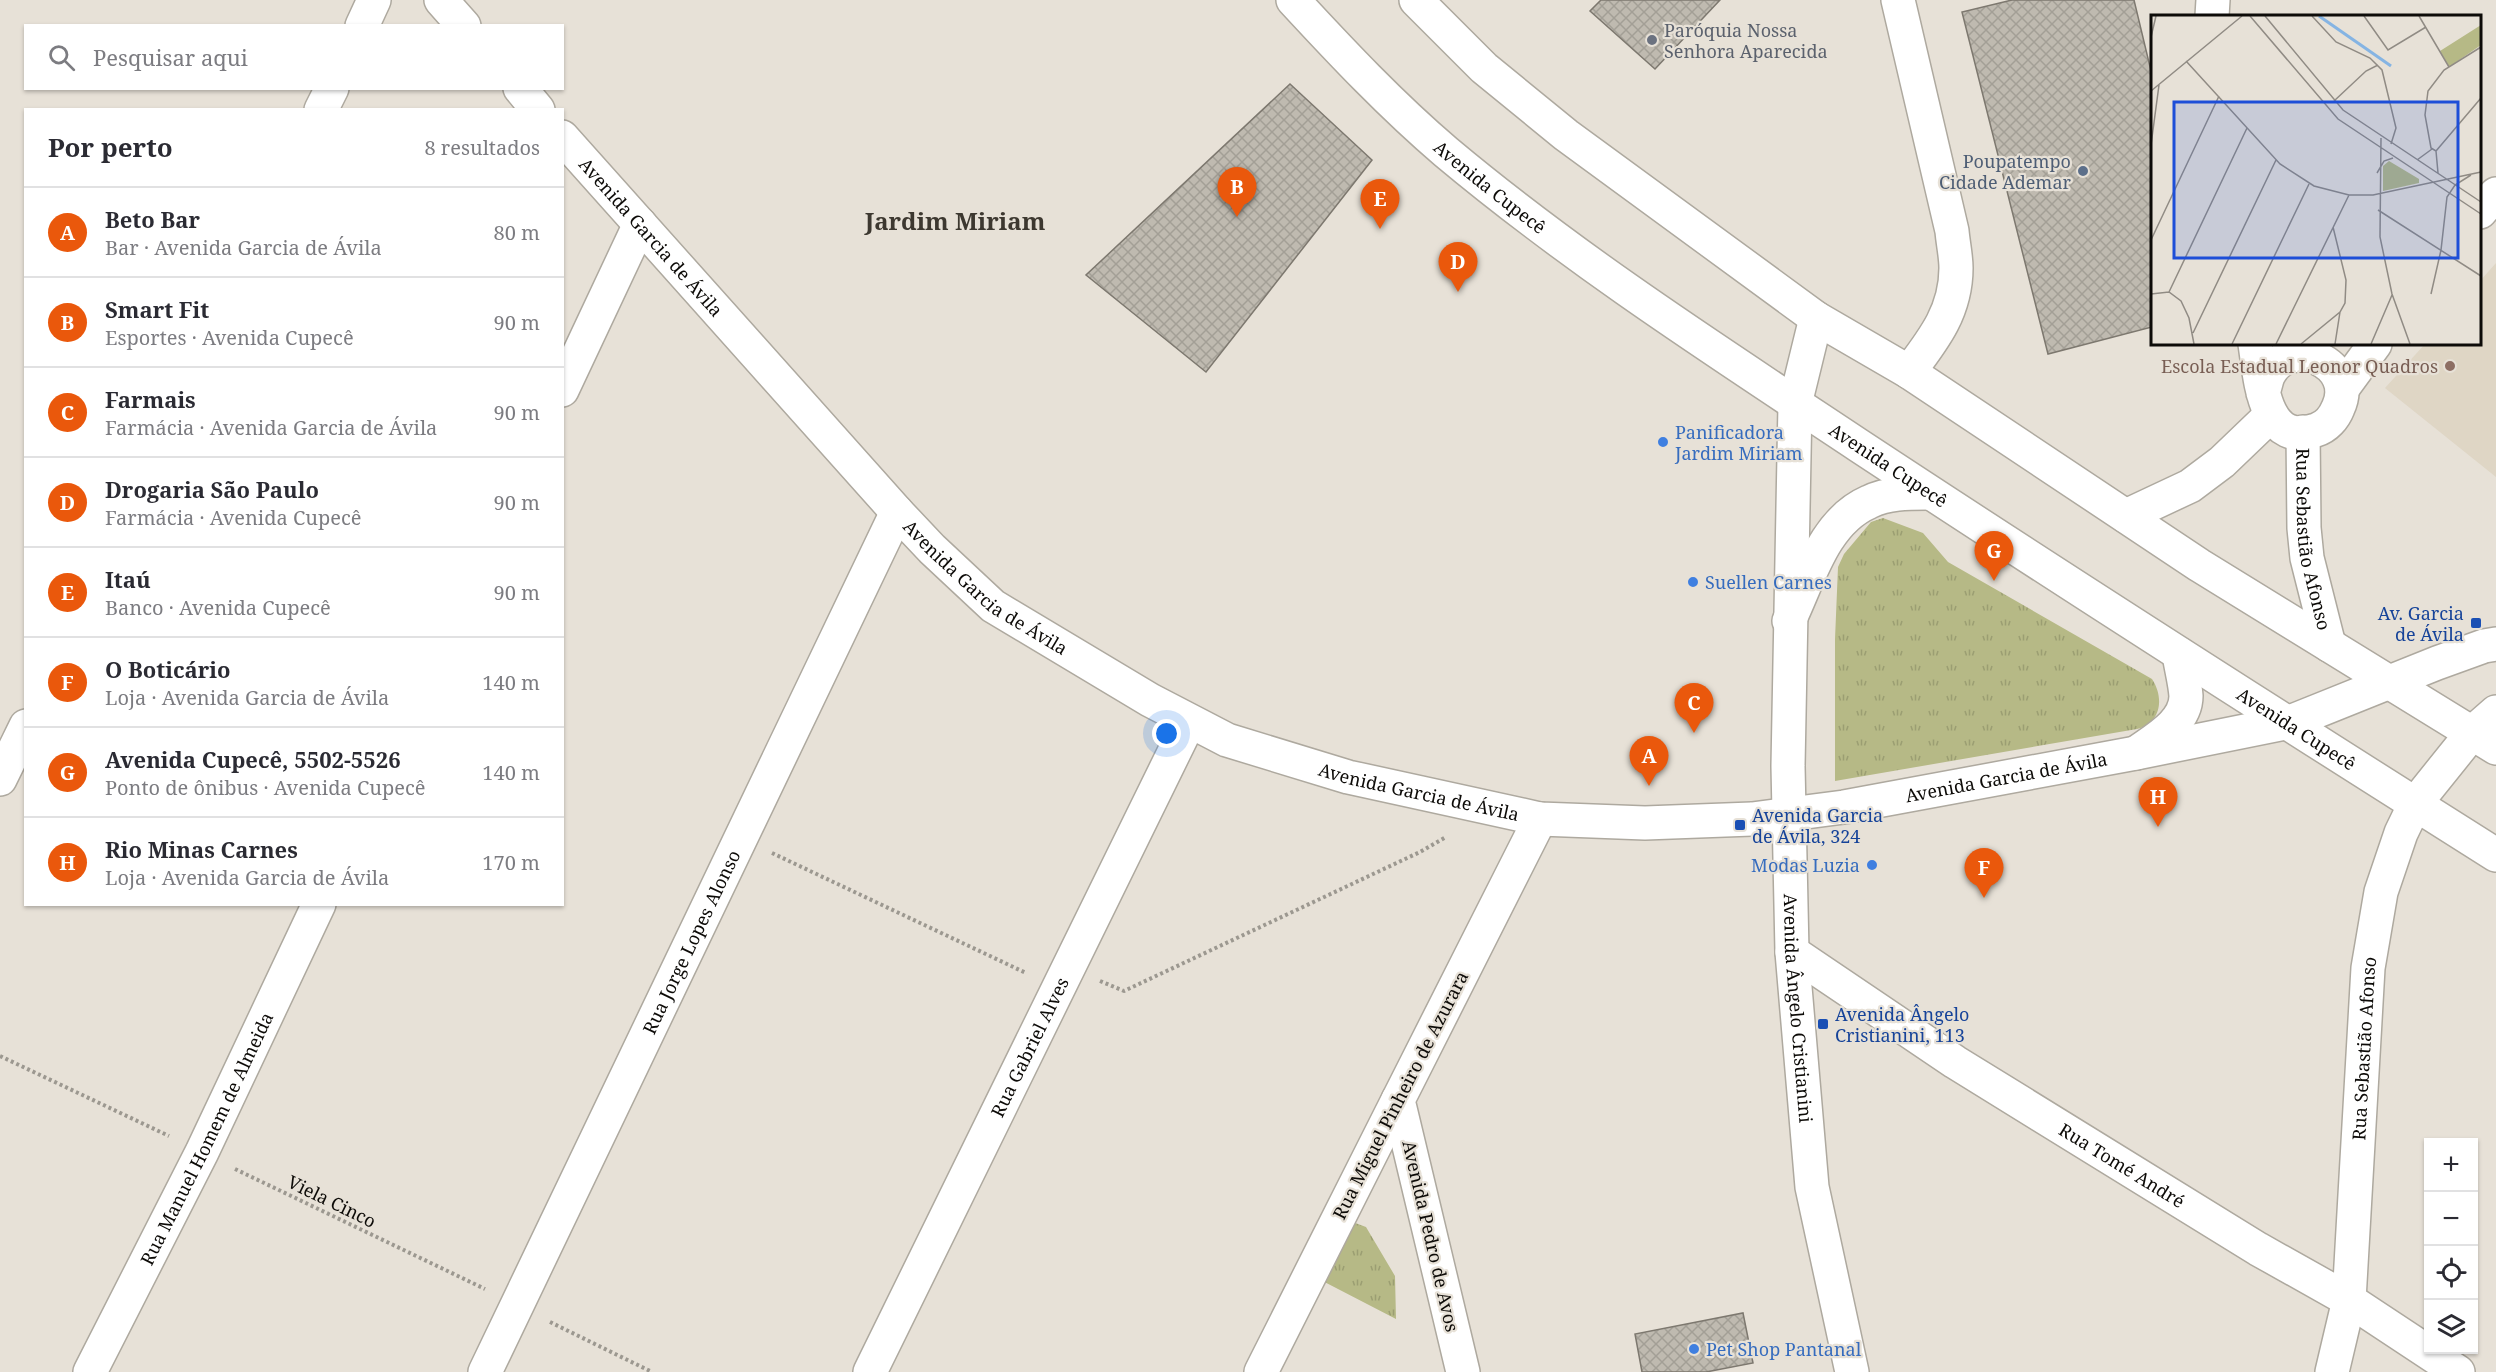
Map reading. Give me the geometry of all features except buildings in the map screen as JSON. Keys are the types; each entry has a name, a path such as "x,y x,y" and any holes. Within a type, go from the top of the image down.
{"street":[{"path":"363,24 374,0"},
{"path":"441,0 462,24"},
{"name":"Avenida Cupecê","path":"1293,0 1363,76 1446,152 1570,248 1928,493 2496,855"},
{"path":"1416,0 1484,68 1566,135 1816,318 1909,372 2199,565 2390,683 2488,731 2415,804"},
{"path":"1898,0 1952,231 1956,269 1950,306 1939,332 1909,372"},
{"path":"2212,15 2213,0"},
{"path":"322,108 331,90"},
{"path":"522,90 536,108"},
{"name":"Avenida Garcia de Ávila","path":"564,139 897,512 932,549 993,606 1189,722 1227,741 1348,777 1540,819 1645,823 1740,820 1844,807 2289,722 2456,656 2496,644"},
{"path":"2481,211 2496,194"},
{"path":"564,386 640,224"},
{"name":"Avenida Ângelo Cristianini","path":"1816,318 1795,404 1789,621 1788,766 1792,952 1812,1187 1852,1372"},
{"path":"2126,516 2190,486 2222,462 2267,404 2268,375 2281,361 2310,349 2331,366 2339,377 2342,389 2341,402 2336,414 2327,424 2316,430 2302,432 2284,427 2267,404 2255,345"},
{"path":"2342,389 2374,345"},
{"name":"Rua Sebastião Afonso","path":"2302,432 2304,528 2307,558 2329,645"},
{"path":"1789,621 1824,543 1844,519 1869,502 1898,494 1928,493"},
{"name":"Rua Jorge Lopes Alonso","path":"485,1372 897,512"},
{"path":"2136,753 2171,728 2185,708 2186,695 2179,654"},
{"name":"Rua Gabriel Alves","path":"870,1372 1189,722"},
{"path":"0,779 24,730"},
{"name":"Rua Sebastião Afonso","path":"2332,1372 2349,1300 2368,968 2381,892 2401,832 2415,804"},
{"name":"Rua Miguel Pinheiro de Azurara","path":"1261,1372 1540,819"},
{"name":"Rua Manuel Homem de Almeida","path":"90,1372 202,1152 318,906"},
{"name":"Rua Tomé André","path":"1792,952 1965,1068 2258,1249 2349,1300 2458,1372"},
{"name":"Avenida Pedro de Avos","path":"1398,1100 1463,1372"}],"path":[{"path":"741,839 1033,976 1084,975 1124,991 1420,852 1493,809"},
{"name":"Viela Cinco","path":"0,1056 652,1372"}],"shaded area":[{"name":"Escola Estadual Leonor Quadros","path":"2496,263 2496,477 2385,388 2424,345 2481,345 2481,280"}],"green space":[{"path":"1883,518 1923,533 1948,562 2152,679 2159,701 2152,721 2137,729 1835,781 1835,639 1838,567 1844,554 1871,522"},
{"path":"1342,1218 1366,1227 1395,1276 1396,1319 1309,1274"}],"place":[{"name":"Paróquia Nossa Senhora Aparecida","path":"1652,40"},
{"name":"Poupatempo Cidade Ademar","path":"2083,171"},
{"name":"Smart Fit","path":"1237,217"},
{"name":"Itaú","path":"1380,229"},
{"name":"Drogaria São Paulo","path":"1458,292"},
{"name":"Escola Estadual Leonor Quadros","path":"2450,366"},
{"name":"Panificadora Jardim Miriam","path":"1663,442"},
{"name":"Avenida Cupecê, 5502-5526","path":"1994,581"},
{"name":"Suellen Carnes","path":"1693,582"},
{"name":"Av. Garcia de Ávila","path":"2476,623"},
{"name":"Farmais","path":"1694,733"},
{"name":"Beto Bar","path":"1649,786"},
{"name":"Avenida Garcia de Ávila, 324","path":"1740,825"},
{"name":"Rio Minas Carnes","path":"2158,827"},
{"name":"Modas Luzia","path":"1872,865"},
{"name":"O Boticário","path":"1984,898"},
{"name":"Avenida Ângelo Cristianini, 113","path":"1823,1024"},
{"name":"Pet Shop Pantanal","path":"1694,1349"}],"district":[{"name":"Jardim Miriam","path":"955,220"}]}
